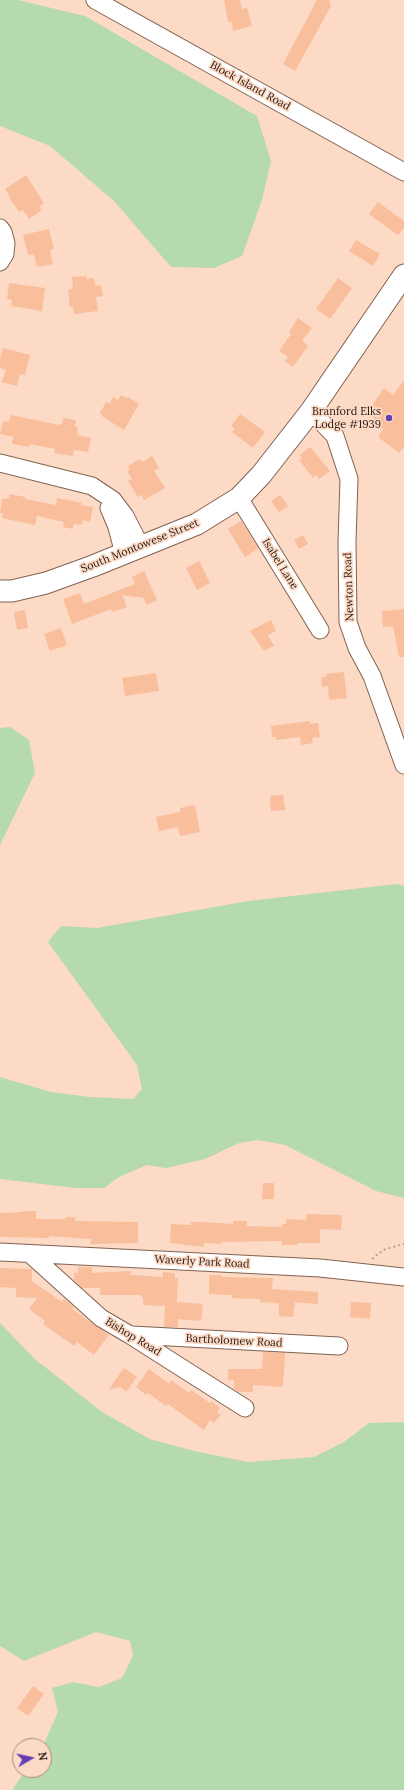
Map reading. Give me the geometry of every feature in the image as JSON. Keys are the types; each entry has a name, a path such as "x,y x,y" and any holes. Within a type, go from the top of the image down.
{"main road":[{"name":"South Montowese Street","path":"0,591 12,591 46,583 132,550 197,524 239,498 261,476 311,411 404,275"}],"street":[{"name":"Block Island Road","path":"96,0 404,172"},
{"path":"0,228 3,232 6,243 5,254 0,262"},
{"name":"Newton Road","path":"311,411 335,436 349,479 347,542 348,622 357,648 372,676 404,765"},
{"path":"0,463 77,481 92,486 113,500 125,516 132,550"},
{"name":"Isabel Lane","path":"239,498 320,630"},
{"name":"Waverly Park Road","path":"0,1252 365,1272 404,1277"},
{"name":"Bishop Road","path":"30,1254 100,1318 130,1335 246,1408"},
{"name":"Bartholomew Road","path":"130,1335 339,1346"}],"path":[{"path":"365,1272 368,1263 383,1250 404,1244"}],"green space":[{"path":"0,0 18,0 85,16 257,116 271,161 262,200 242,256 214,268 171,267 115,202 50,146 0,126"},
{"path":"10,727 29,740 35,773 0,845 0,728"},
{"path":"397,884 404,886 404,1198 376,1191 285,1145 258,1140 239,1143 205,1159 166,1168 147,1165 119,1177 104,1188 75,1188 0,1179 0,1077 51,1092 90,1097 133,1099 142,1089 137,1065 48,942 61,926 97,928 248,901"},
{"path":"0,1323 36,1360 102,1412 150,1439 194,1451 248,1462 314,1457 344,1442 369,1423 404,1422 404,1790 12,1790 20,1778 52,1778 52,1738 47,1738 58,1712 52,1688 73,1682 99,1687 122,1678 133,1656 130,1641 96,1632 24,1661 0,1646"}],"building":[{"path":"224,0 240,0 242,9 247,8 252,26 233,31 232,22 228,22"},
{"path":"317,0 329,0 331,6 295,71 283,64"},
{"path":"26,175 44,203 39,207 42,210 29,219 23,210 19,212 5,189"},
{"path":"378,202 404,221 404,228 398,235 369,214"},
{"path":"49,229 54,249 50,250 53,264 37,267 34,254 28,255 23,235"},
{"path":"356,240 380,254 373,266 349,251"},
{"path":"86,276 87,279 94,278 95,286 101,285 103,296 96,297 98,311 74,314 73,307 70,307 68,290 73,289 72,277"},
{"path":"338,278 352,288 330,319 316,309"},
{"path":"9,283 45,288 42,311 11,306 12,300 7,299"},
{"path":"298,318 312,328 302,341 308,346 293,367 285,361 288,357 279,351 291,334 289,332"},
{"path":"3,348 30,355 25,375 20,374 17,386 2,382 6,370 0,368 0,359"},
{"name":"Branford Elks Lodge #1939","path":"404,380 404,446 399,453 378,437 383,429 373,422 375,419 372,417 376,412 370,408 384,388 393,395"},
{"path":"121,395 127,398 128,397 139,404 124,430 103,417 100,413 106,402 110,404 113,397 118,400"},
{"path":"240,414 265,432 253,448 232,432 235,428 231,426"},
{"path":"11,415 59,425 62,424 63,418 76,420 75,427 78,427 77,435 91,438 88,452 74,450 73,456 54,453 55,449 30,444 29,447 12,444 13,437 0,434 3,421 9,422"},
{"path":"310,447 330,471 319,479 316,475 313,478 299,460 302,458 300,455"},
{"path":"152,456 159,468 154,471 165,488 144,500 141,495 138,497 128,481 132,479 127,471 130,469 128,466 140,459 142,462"},
{"path":"10,494 25,497 25,499 56,505 57,498 82,503 81,505 93,507 90,522 83,520 82,525 74,524 73,529 63,527 64,522 37,516 35,525 2,518 3,513 0,513 2,499 9,498"},
{"path":"280,495 288,506 279,512 271,501"},
{"path":"241,521 258,548 245,557 228,529"},
{"path":"303,535 308,544 299,549 294,540"},
{"path":"199,561 210,583 197,590 186,568"},
{"path":"144,571 157,600 147,605 144,598 122,595 127,607 112,612 111,609 72,624 63,599 80,593 84,604 135,584 132,577"},
{"path":"404,609 404,657 399,657 393,626 383,627 382,611"},
{"path":"25,610 28,628 17,630 14,612"},
{"path":"271,620 276,631 268,635 274,646 264,651 250,631"},
{"path":"61,628 67,645 50,651 44,634"},
{"path":"344,672 347,698 329,700 328,686 322,687 321,677 326,677 326,674"},
{"path":"156,673 159,691 125,696 122,678"},
{"path":"310,721 310,724 318,723 320,737 312,738 313,743 301,745 300,737 276,740 276,737 272,737 271,726"},
{"path":"283,795 285,810 271,811 270,796"},
{"path":"195,805 200,832 180,836 178,827 159,831 156,817 180,812 180,808"},
{"path":"263,1183 274,1183 274,1199 262,1199"},
{"path":"36,1211 36,1219 65,1219 66,1217 75,1217 75,1221 138,1222 138,1243 91,1244 91,1239 49,1236 49,1238 0,1237 0,1213"},
{"path":"307,1214 342,1215 341,1230 320,1229 320,1243 297,1243 297,1245 282,1245 282,1241 221,1242 221,1244 204,1243 204,1247 170,1243 171,1224 191,1225 191,1222 205,1222 233,1224 233,1221 247,1221 247,1226 282,1227 282,1224 286,1224 286,1219 306,1220"},
{"path":"78,1267 92,1267 92,1273 131,1271 131,1275 163,1277 163,1272 175,1273 175,1278 178,1278 177,1302 203,1304 201,1321 178,1319 178,1327 164,1327 165,1306 143,1305 143,1297 141,1297 141,1295 100,1295 100,1288 82,1288 74,1280 74,1273 78,1273"},
{"path":"0,1268 32,1269 32,1281 62,1302 64,1299 74,1307 72,1309 109,1335 94,1355 77,1342 74,1346 43,1324 45,1321 29,1309 37,1298 16,1297 16,1288 0,1287"},
{"path":"209,1275 222,1275 222,1277 273,1278 272,1289 318,1292 318,1304 295,1302 293,1317 279,1316 279,1303 260,1302 260,1299 232,1298 232,1295 209,1294"},
{"path":"351,1302 371,1303 370,1319 350,1317"},
{"path":"263,1352 285,1353 283,1387 253,1385 253,1392 238,1392 234,1389 234,1380 228,1380 228,1369 262,1369"},
{"path":"124,1368 137,1377 126,1392 120,1387 109,1389"},
{"path":"149,1369 169,1384 171,1380 189,1393 191,1390 210,1403 211,1401 220,1408 217,1412 221,1415 214,1423 210,1420 204,1430 168,1404 166,1406 148,1393 146,1395 136,1387"},
{"path":"33,1686 44,1694 28,1716 17,1708"}],"place":[{"name":"Branford Elks Lodge #1939","path":"389,418"}]}
